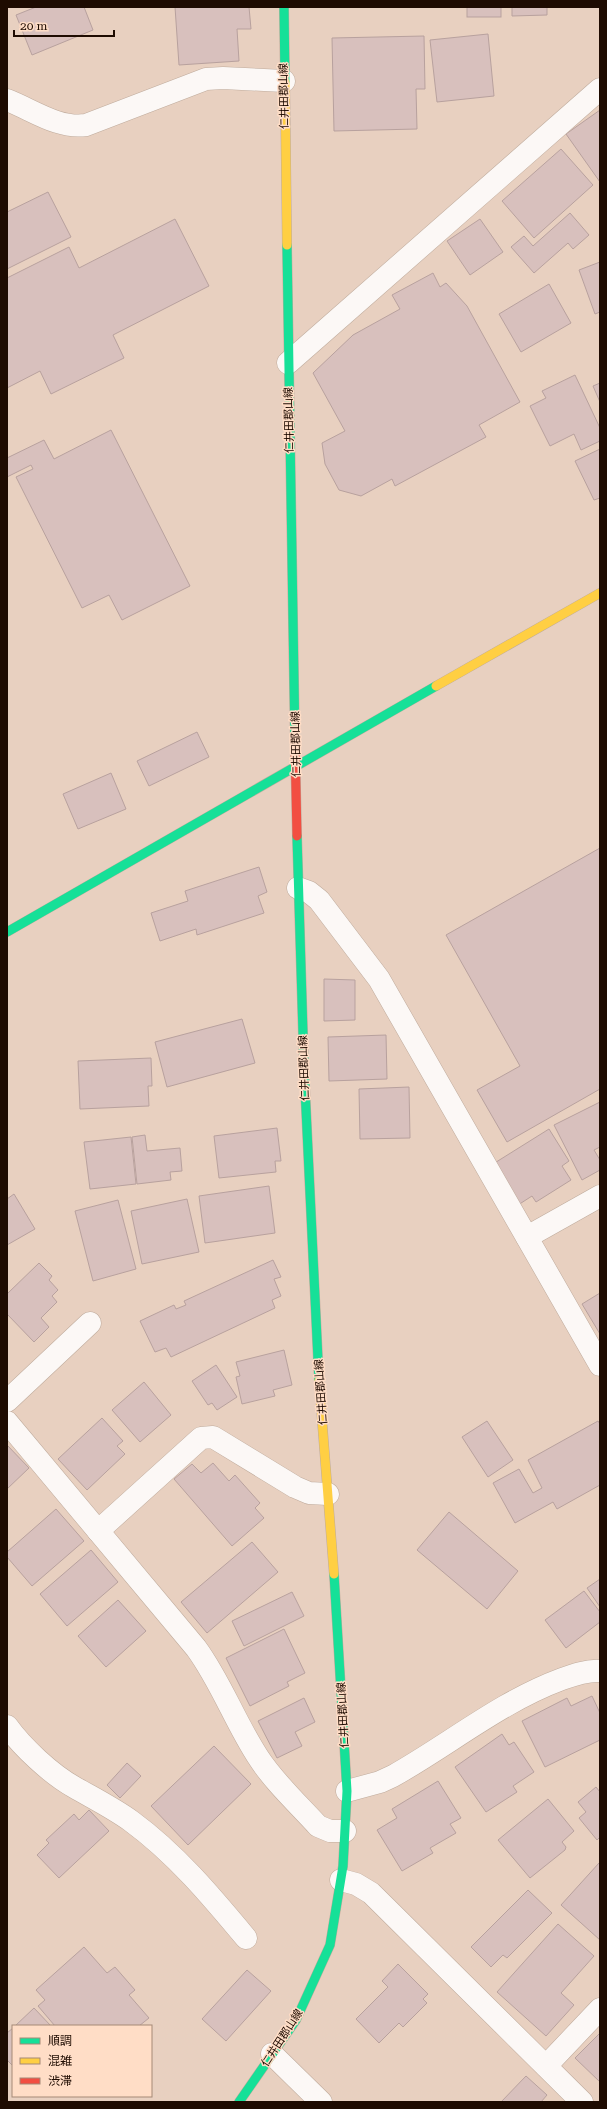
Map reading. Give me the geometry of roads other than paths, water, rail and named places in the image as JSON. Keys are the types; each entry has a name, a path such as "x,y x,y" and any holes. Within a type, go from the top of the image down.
{"main road":[{"name":"仁井田郡山線","path":"239,2102 296,2020 330,1945 341,1880 347,1791 328,1494 320,1396 304,1067 298,888 297,767 288,363 284,7"},
{"path":"7,932 600,594"}],"street":[{"path":"7,100 64,125 74,127 91,123 206,79 223,78 284,81"},
{"path":"288,363 600,89"},
{"path":"298,888 309,892 319,900 379,979 600,1365"},
{"path":"527,1237 600,1196"},
{"path":"7,1401 90,1323"},
{"path":"7,1422 209,1666 252,1749 264,1766 318,1826 330,1831 345,1831"},
{"path":"98,1531 201,1438 212,1437 295,1487 309,1493 328,1494"},
{"path":"347,1791 380,1782 393,1776 493,1712 533,1690 576,1674 600,1671"},
{"path":"11,1739 72,1787 102,1802 132,1821 176,1858 211,1896 246,1938"},
{"path":"341,1880 356,1884 371,1893 582,2102"},
{"path":"546,2066 600,2009"},
{"path":"272,2054 321,2102"}]}
